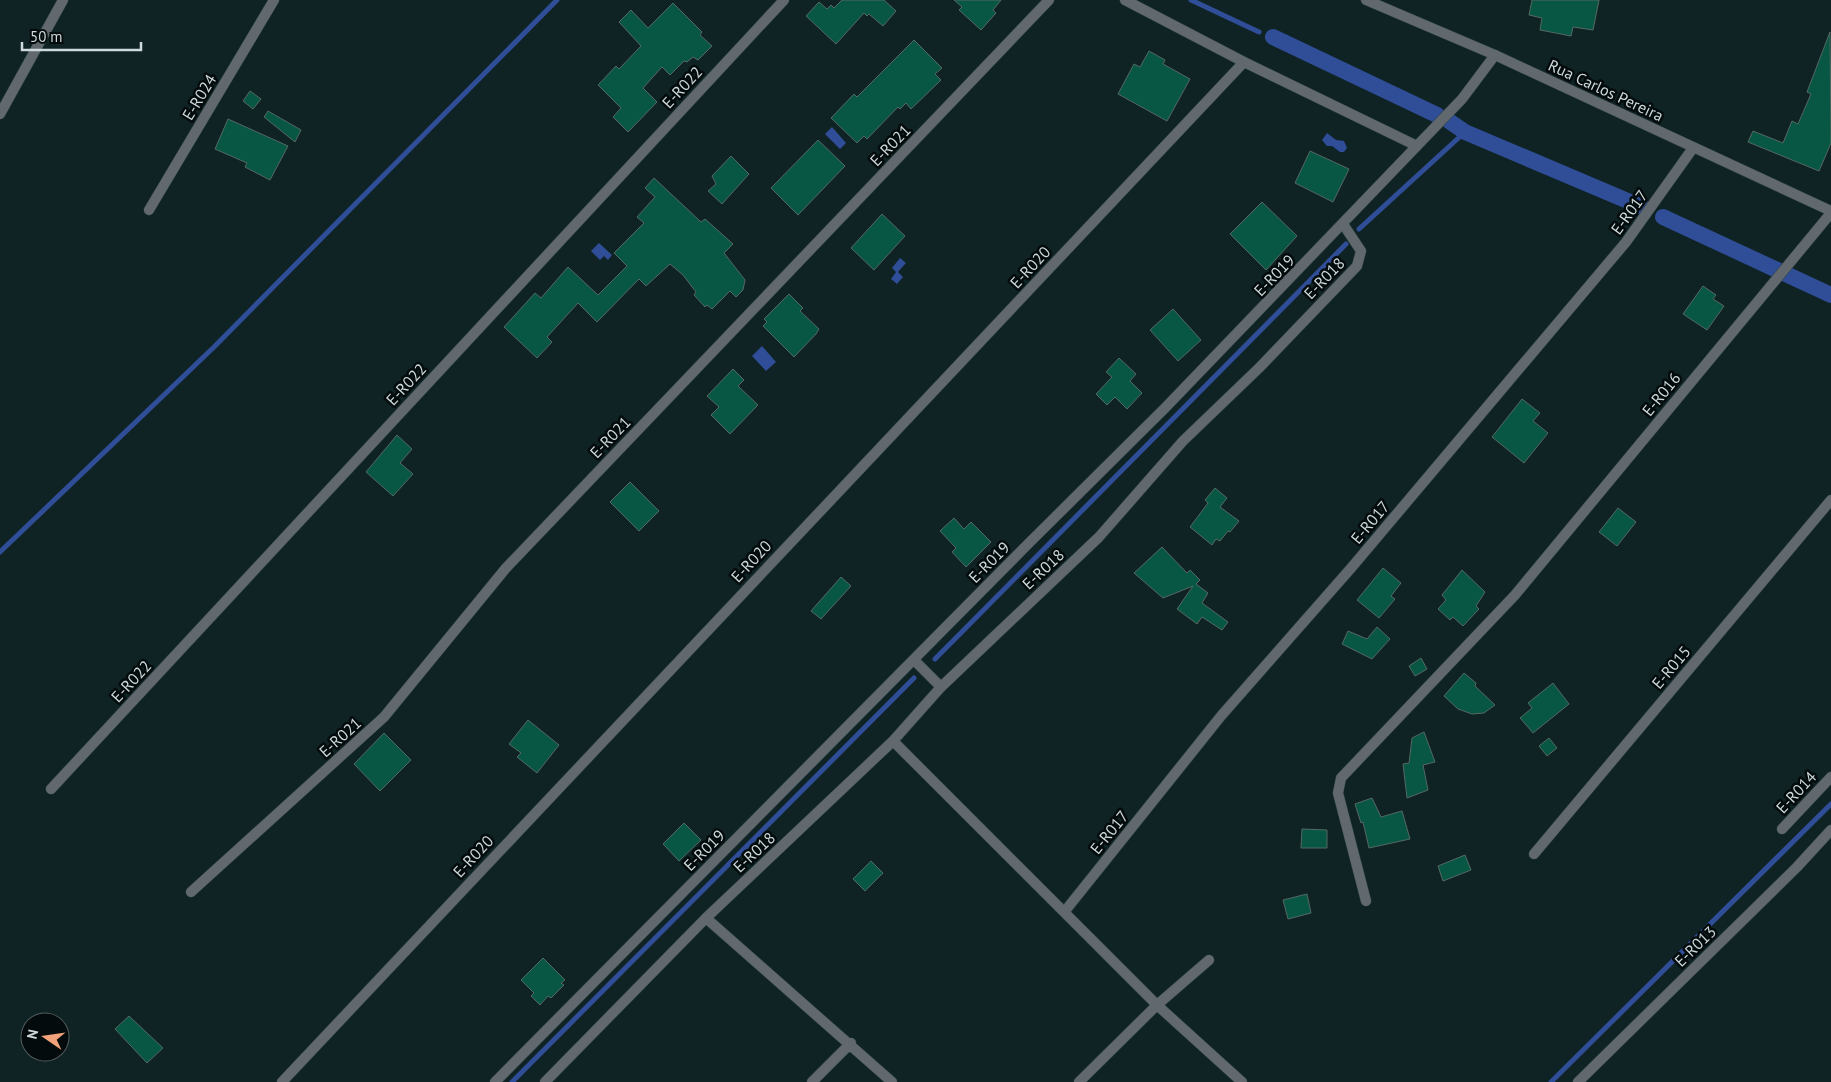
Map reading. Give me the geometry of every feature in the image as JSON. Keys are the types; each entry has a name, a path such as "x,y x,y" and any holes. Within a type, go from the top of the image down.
{"street":[{"path":"0,114 63,0"},
{"name":"E-R024","path":"149,210 274,0"},
{"name":"E-R022","path":"51,789 784,0"},
{"name":"E-R021","path":"191,892 384,717 506,568 1050,0"},
{"path":"1124,0 1244,62 1417,146"},
{"name":"Rua Carlos Pereira","path":"1366,0 1494,55 1831,212"},
{"name":"E-R019","path":"495,1082 1165,408 1344,224 1462,100 1494,55"},
{"name":"E-R020","path":"282,1082 1244,62"},
{"name":"E-R017","path":"1065,912 1221,716 1352,567 1626,242 1693,148"},
{"name":"E-R016","path":"1366,901 1338,793 1341,778 1515,595 1831,212"},
{"name":"E-R018","path":"546,1082 706,918 893,741 941,687 1099,536 1183,441 1260,367 1358,266 1361,251 1344,224"},
{"name":"E-R015","path":"1534,854 1831,500"},
{"path":"914,660 941,687"},
{"path":"893,741 1158,1005 1242,1082"},
{"name":"E-R014","path":"1782,828 1831,777"},
{"name":"E-R013","path":"1578,1082 1790,874 1831,830"},
{"path":"706,918 851,1043 892,1082"},
{"path":"1079,1082 1158,1005 1210,960"},
{"path":"812,1082 851,1043"}],"water":[{"path":"832,127 846,143 840,149 825,134"},
{"path":"1327,133 1336,140 1344,141 1347,148 1344,152 1340,152 1332,146 1327,146 1322,140"},
{"path":"599,243 612,255 608,260 604,256 600,260 591,251"},
{"path":"900,258 906,263 898,272 903,277 897,284 891,279 896,272 892,268"},
{"path":"762,346 776,362 766,371 752,356"}],"building":[{"path":"842,0 884,0 896,11 883,26 869,14 867,16 864,13 836,44 806,16 819,2 827,9 831,5 834,8"},
{"path":"954,0 1001,0 993,10 996,13 981,30 959,10 962,7"},
{"path":"1532,0 1599,0 1593,30 1573,27 1571,36 1540,30 1542,18 1529,15"},
{"path":"673,3 702,32 700,35 712,46 698,60 693,57 687,62 684,61 670,75 662,67 643,88 657,102 628,132 613,117 621,108 598,85 616,66 619,69 641,46 619,22 631,10 648,28"},
{"path":"1830,32 1831,143 1819,171 1748,142 1753,131 1783,143 1792,121 1798,124 1811,94 1807,92"},
{"path":"914,40 942,68 935,74 941,80 911,109 906,103 900,109 898,107 867,139 864,136 857,143 831,118 854,94 857,97"},
{"path":"1149,51 1165,60 1163,64 1190,79 1167,121 1118,94 1134,64 1140,67"},
{"path":"250,91 261,99 253,109 243,101"},
{"path":"268,111 301,130 295,142 264,117"},
{"path":"228,119 288,146 270,180 245,167 247,163 215,149"},
{"path":"818,140 845,166 798,215 771,188"},
{"path":"1310,151 1349,169 1333,202 1295,183"},
{"path":"731,156 749,174 722,204 708,191 716,184 712,176"},
{"path":"654,178 701,222 705,219 733,244 724,253 745,280 743,290 736,297 730,291 712,309 707,305 705,307 694,295 696,292 683,275 670,264 646,286 639,279 597,322 578,303 547,337 552,342 537,358 504,327 535,293 541,298 568,267 598,295 627,266 614,253 644,223 637,217 655,197 645,188"},
{"path":"1262,202 1297,236 1266,270 1230,234"},
{"path":"882,214 905,236 874,270 851,248"},
{"path":"1703,286 1716,295 1713,299 1724,306 1707,330 1683,314"},
{"path":"789,294 803,308 800,311 819,329 794,357 763,326 767,322 764,319"},
{"path":"1173,309 1201,340 1178,361 1150,330"},
{"path":"1119,358 1136,374 1130,381 1142,393 1127,409 1115,397 1107,405 1096,394 1112,377 1106,372"},
{"path":"733,369 744,380 738,386 758,405 730,434 711,415 719,407 707,396"},
{"path":"1522,399 1540,413 1533,421 1548,433 1524,463 1492,437"},
{"path":"397,435 412,449 400,463 413,474 393,496 366,472"},
{"path":"630,482 659,511 639,531 610,502"},
{"path":"1215,488 1227,498 1220,507 1239,521 1220,541 1216,539 1212,545 1190,527 1208,503 1205,500"},
{"path":"1618,508 1636,522 1617,546 1599,532"},
{"path":"954,518 964,529 971,522 991,542 966,567 952,552 956,548 940,531"},
{"path":"1162,547 1187,573 1190,570 1200,580 1196,584 1208,593 1202,603 1228,622 1222,630 1202,617 1197,624 1177,609 1193,586 1163,598 1134,573"},
{"path":"1383,568 1401,583 1391,596 1395,599 1379,618 1357,600"},
{"path":"1462,570 1485,592 1476,606 1479,609 1463,626 1453,617 1450,620 1438,609 1446,600 1442,595"},
{"path":"841,577 851,586 821,619 811,611"},
{"path":"1377,627 1390,639 1372,659 1342,644 1348,631 1367,639"},
{"path":"1421,658 1427,669 1415,676 1409,666"},
{"path":"1464,673 1476,683 1475,686 1495,705 1484,713 1472,714 1458,709 1444,696"},
{"path":"1553,683 1569,704 1533,733 1520,718 1532,708 1528,703"},
{"path":"528,720 559,745 537,773 517,757 521,753 509,744"},
{"path":"1424,732 1435,762 1423,765 1428,790 1407,798 1403,764 1409,763 1412,738"},
{"path":"384,733 411,760 380,791 354,764"},
{"path":"1549,738 1557,748 1547,756 1539,746"},
{"path":"1372,798 1381,817 1402,811 1410,839 1369,848 1363,822 1361,823 1355,804"},
{"path":"684,823 701,840 679,861 663,844"},
{"path":"1302,829 1327,830 1327,848 1301,848"},
{"path":"1465,855 1471,870 1443,881 1438,866"},
{"path":"871,861 883,873 865,891 853,879"},
{"path":"1307,894 1311,913 1288,919 1283,900"},
{"path":"543,958 565,980 561,983 564,985 551,998 548,996 540,1005 531,996 534,993 521,980"},
{"path":"129,1016 163,1048 147,1063 115,1029"}],"waterway":[{"path":"0,552 214,347 557,0"},
{"path":"1191,0 1259,32"},
{"path":"1273,37 1437,115"},
{"path":"1449,121 1465,132 1642,207"},
{"path":"1359,229 1465,132"},
{"path":"1663,217 1831,295"},
{"path":"935,659 1346,244"},
{"path":"512,1082 914,678"},
{"path":"1551,1082 1831,804"}]}
